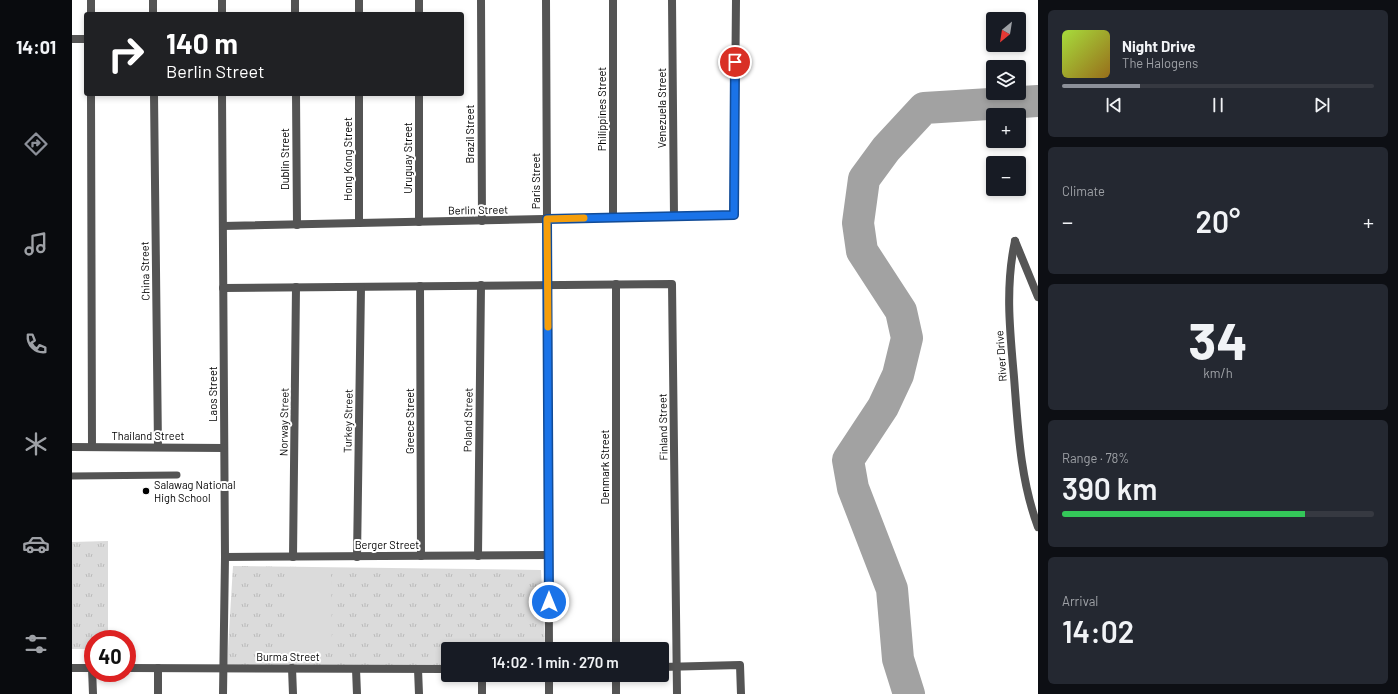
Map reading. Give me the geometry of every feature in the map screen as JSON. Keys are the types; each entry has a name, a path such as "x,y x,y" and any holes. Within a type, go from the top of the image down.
{"street":[{"path":"91,0 91,12"},
{"path":"153,0 154,12"},
{"path":"222,0 222,12"},
{"path":"295,0 295,12"},
{"path":"359,0 359,12"},
{"path":"419,0 419,12"},
{"name":"Brazil Street","path":"481,0 482,221"},
{"name":"Paris Street","path":"546,0 549,642"},
{"name":"Philippines Street","path":"613,0 614,218"},
{"name":"Venezuela Street","path":"672,0 674,216"},
{"name":"Berlin Street","path":"223,226 734,215 736,0"},
{"path":"72,39 84,39"},
{"path":"91,96 92,447"},
{"name":"China Street","path":"154,96 158,447"},
{"name":"Laos Street","path":"222,96 225,557 223,694"},
{"name":"Dublin Street","path":"296,96 297,225"},
{"name":"Hong Kong Street","path":"359,96 359,223"},
{"name":"Uruguay Street","path":"419,96 419,222"},
{"name":"River Drive","path":"1038,297 1015,241 1011,261 1009,302 1019,444 1031,507 1038,527"},
{"name":"Denmark Street","path":"616,284 616,642"},
{"name":"Finland Street","path":"223,288 672,284 677,694"},
{"name":"Poland Street","path":"478,556 481,285"},
{"name":"Turkey Street","path":"357,556 361,286"},
{"name":"Greece Street","path":"420,286 421,556"},
{"name":"Norway Street","path":"293,557 296,287"},
{"name":"Thailand Street","path":"72,447 224,448"},
{"name":"Berger Street","path":"225,557 549,555"},
{"path":"669,667 740,665 741,694"},
{"path":"72,668 84,668"},
{"name":"Burma Street","path":"136,668 441,669"},
{"path":"158,668 158,694"},
{"path":"292,668 293,694"},
{"path":"356,668 357,694"},
{"path":"418,669 419,694"},
{"path":"92,682 92,694"},
{"path":"482,682 482,694"},
{"path":"549,682 550,694"},
{"path":"616,682 616,694"}],"lane":[{"path":"72,476 177,475"}],"green space":[{"path":"108,541 108,630 84,630 84,649 72,649 72,542"},
{"path":"233,566 541,570 545,642 441,642 441,666 227,665"},
{"path":"286,568 331,568 332,649 286,649"}],"waterway":[{"path":"909,694 898,659 892,589 853,488 848,460 883,407 898,375 907,338 901,311 862,251 858,223 864,179 886,149 924,108 1038,101"}],"slow traffic":[{"path":"548,327 547,219 584,218"}],"place":[{"name":"Salawag National High School","path":"146,491"}],"route":[{"path":"549,602 547,219 734,215 735,62"}]}
